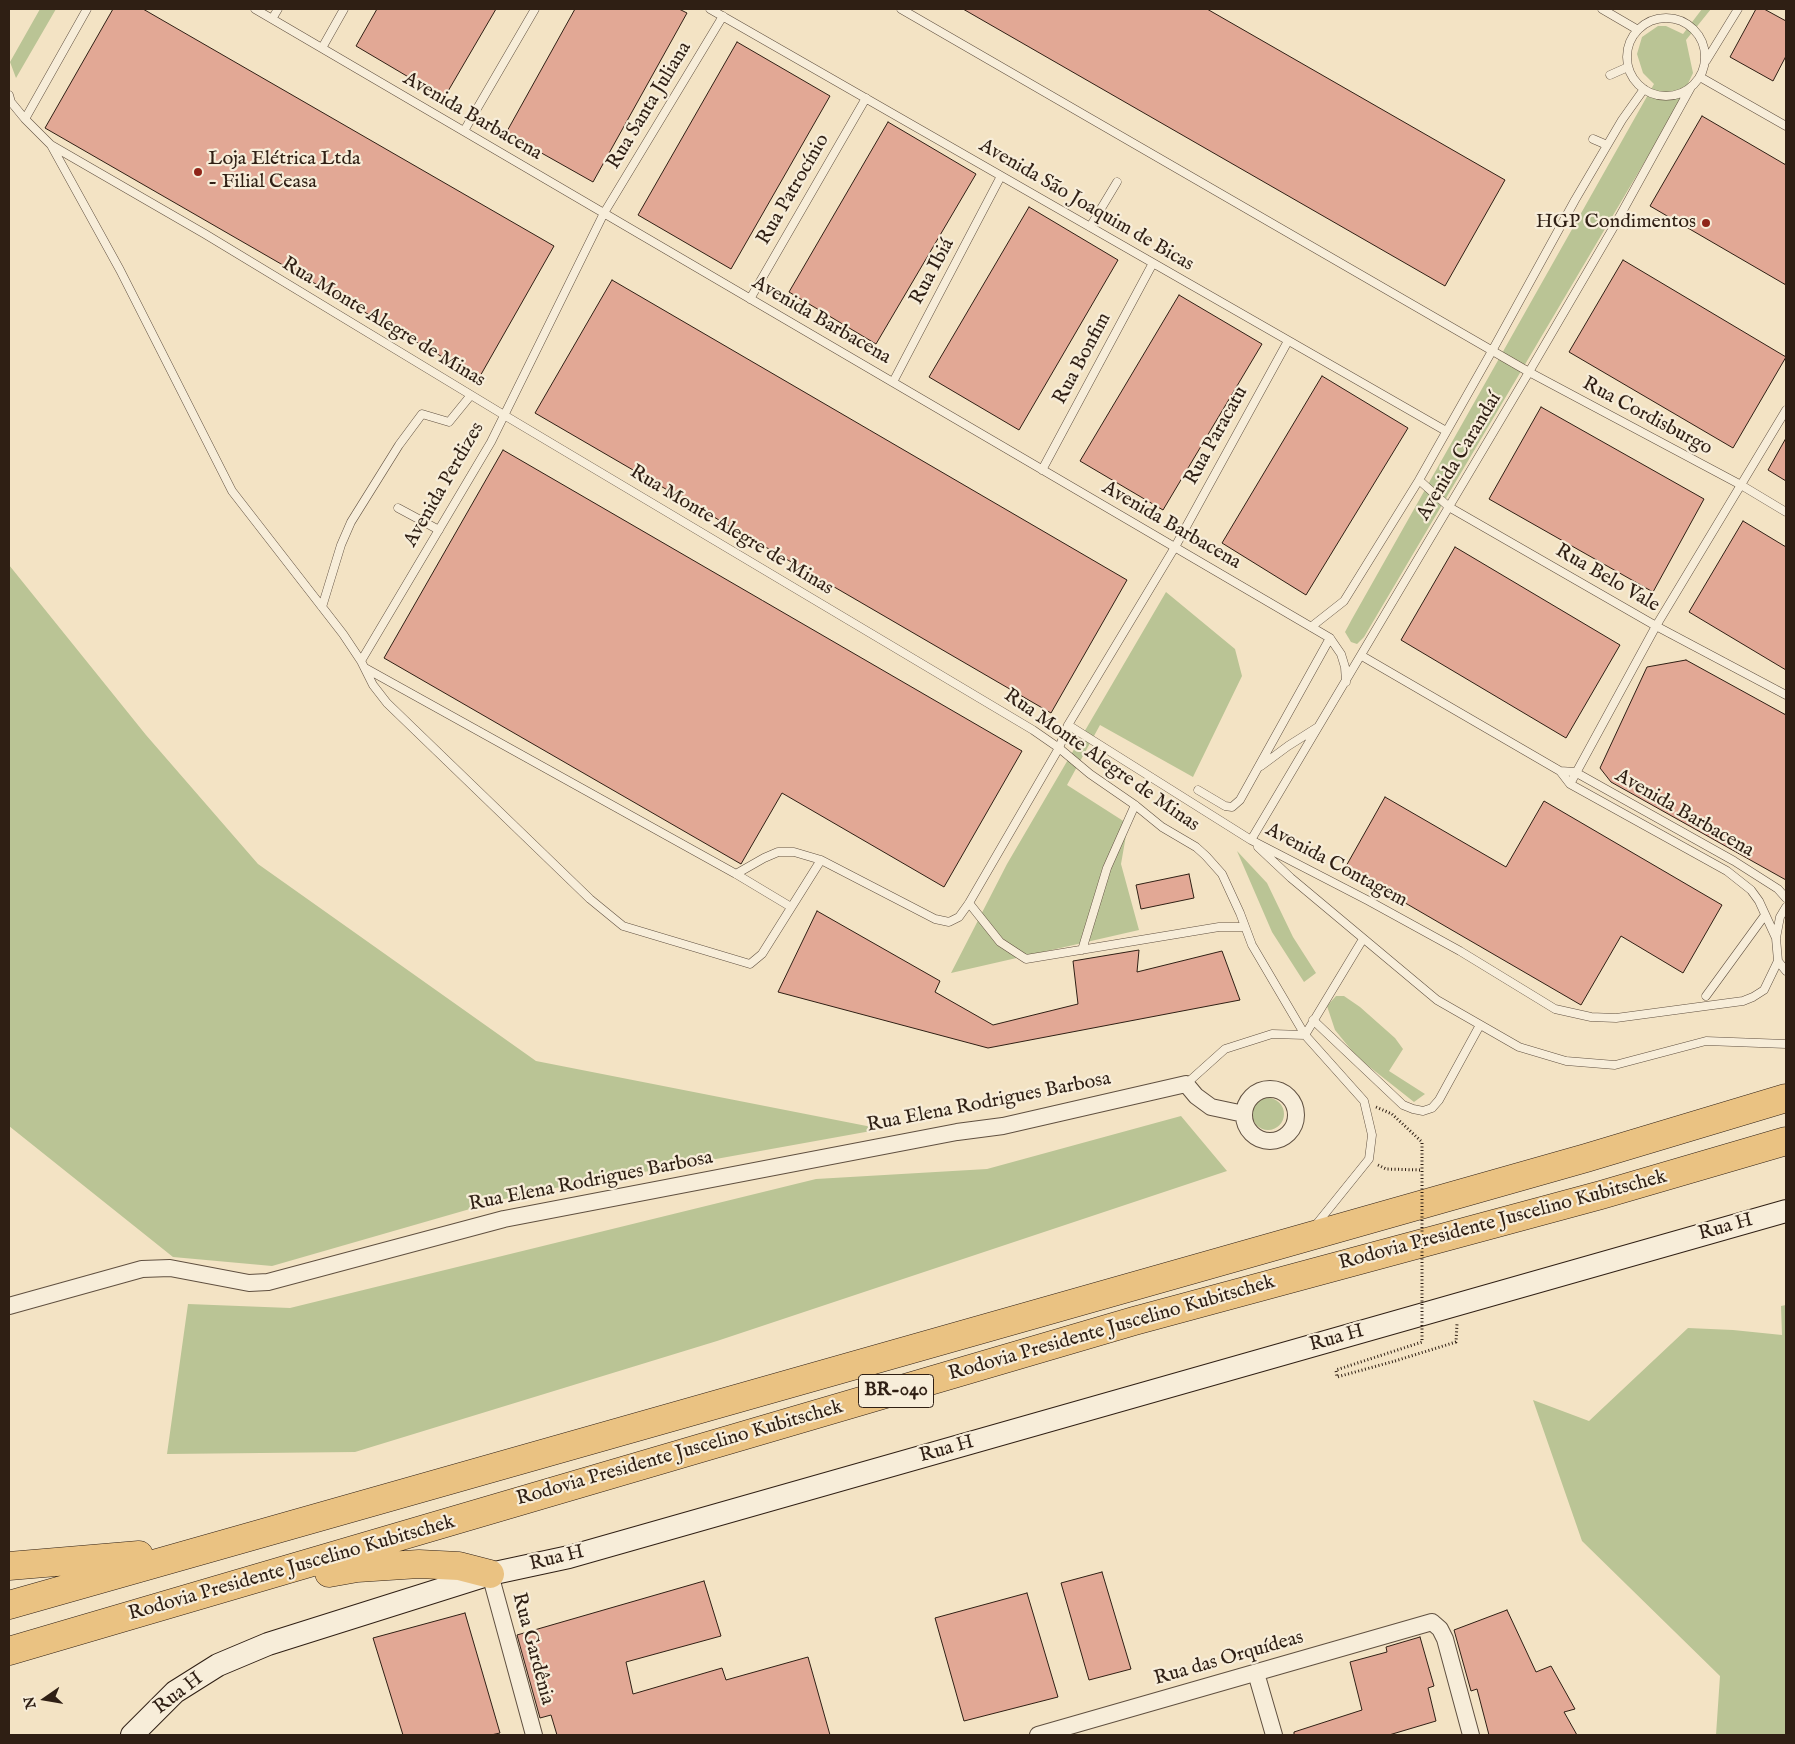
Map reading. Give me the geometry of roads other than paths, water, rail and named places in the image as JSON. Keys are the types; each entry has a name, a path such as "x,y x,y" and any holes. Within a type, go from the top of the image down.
{"highway":[{"name":"Rodovia Presidente Juscelino Kubitschek","path":"9,1605 1577,1161 1786,1098"},
{"name":"Rodovia Presidente Juscelino Kubitschek","path":"9,1651 1134,1321 1601,1195 1786,1141"},
{"path":"9,1566 198,1550"},
{"path":"214,1592 289,1581 357,1568 386,1565 460,1566 490,1574"}],"main road":[{"name":"Rua H","path":"132,1735 175,1692 218,1665 268,1644 490,1574 569,1557 1786,1210"}],"street":[{"path":"1186,1084 1196,1096 1211,1107 1244,1114"},
{"name":"Rua Elena Rodrigues Barbosa","path":"9,1306 142,1269 170,1268 249,1283 268,1282 504,1218 957,1132 1002,1126 1186,1084"},
{"name":"Rua Gardênia","path":"490,1574 534,1735"},
{"name":"Rua das Orquídeas","path":"1038,1735 1084,1729 1256,1673 1432,1622 1440,1629 1445,1639 1471,1735"},
{"path":"1256,1673 1274,1735"}],"lane":[{"path":"25,119 87,9"},
{"name":"Avenida Barbacena","path":"255,9 1330,638 1341,654 1345,667 1346,682"},
{"path":"272,19 278,9"},
{"path":"322,48 344,9"},
{"path":"464,131 535,9"},
{"name":"Avenida São Joaquim de Bicas","path":"710,9 1446,431"},
{"path":"901,9 1492,351"},
{"path":"1602,9 1638,30"},
{"path":"1668,18 1673,9"},
{"path":"1705,63 1702,41 1696,32 1688,25 1668,18 1646,23 1638,30 1630,41 1627,54 1628,67 1634,80 1644,89 1655,95 1668,96 1680,93 1691,87 1700,77 1705,63 1738,9"},
{"name":"Rua Santa Juliana","path":"604,213 723,16"},
{"path":"1610,74 1628,67"},
{"path":"1700,77 1786,126"},
{"name":"Avenida Carandaí","path":"1252,840 1616,223 1691,87"},
{"name":"Avenida Carandaí","path":"1311,627 1344,601 1419,480 1570,208 1607,145 1644,89"},
{"name":"Rua Monte Alegre de Minas","path":"9,95 11,102 25,119 51,145 205,234 504,415 1025,725 1059,748 1090,774 1135,805 1162,827 1196,847 1222,874 1252,945 1305,1035"},
{"name":"Rua Patrocínio","path":"750,299 866,98"},
{"path":"1593,139 1607,145"},
{"name":"Rua Monte Alegre de Minas","path":"51,145 120,270 232,491 343,634 373,685 387,703 590,899 623,926 750,964 762,954 791,907 736,874 362,664"},
{"name":"Rua Ibiá","path":"893,382 1002,176"},
{"path":"1090,227 1117,182"},
{"name":"Avenida Perdizes","path":"362,664 491,442 604,213"},
{"name":"Rua Bonfim","path":"1042,470 1153,263"},
{"name":"Rua Paracatu","path":"1068,725 1175,547 1288,341"},
{"name":"Rua Cordisburgo","path":"1492,351 1741,485 1786,512"},
{"path":"322,607 341,545 351,522 399,445 422,414 449,422 471,395"},
{"path":"1570,784 1656,626 1786,410"},
{"name":"Rua Belo Vale","path":"1419,480 1449,507 1656,626 1786,695"},
{"path":"398,508 439,530"},
{"path":"1198,790 1225,806 1232,807 1240,800 1330,638"},
{"name":"Avenida Barbacena","path":"1362,656 1560,771 1570,784 1726,871 1751,890 1759,901 1765,915"},
{"path":"736,874 778,852 794,852 821,860 935,919 949,922 959,917 969,903 1059,748 1068,725"},
{"name":"Avenida Contagem","path":"1068,725 1252,840 1460,951 1555,1009 1591,1017 1616,1018 1742,1001 1753,998 1764,990 1778,961"},
{"path":"1258,769 1288,746 1320,726"},
{"name":"Avenida Barbacena","path":"1560,771 1575,772 1734,861 1778,889 1786,898"},
{"path":"1082,950 1107,868 1135,805"},
{"path":"1252,840 1290,878 1437,1000 1519,1047 1566,1062 1615,1064 1706,1041 1786,1044"},
{"path":"791,907 821,860"},
{"path":"969,903 1000,942 1026,959 1219,927 1245,927"},
{"path":"1786,907 1780,917 1776,938 1778,961 1786,971"},
{"path":"1706,996 1765,915 1776,938"},
{"path":"1306,1237 1369,1159 1372,1134 1364,1101 1305,1035 1363,938"},
{"path":"1313,1020 1403,1105 1423,1111 1432,1108 1439,1100 1480,1025"},
{"name":"Rua Elena Rodrigues Barbosa","path":"1186,1084 1225,1049 1272,1034 1305,1035"}],"place":[{"name":"Loja Elétrica Ltda - Filial Ceasa","path":"198,172"},
{"name":"HGP Condimentos","path":"1706,223"}]}
